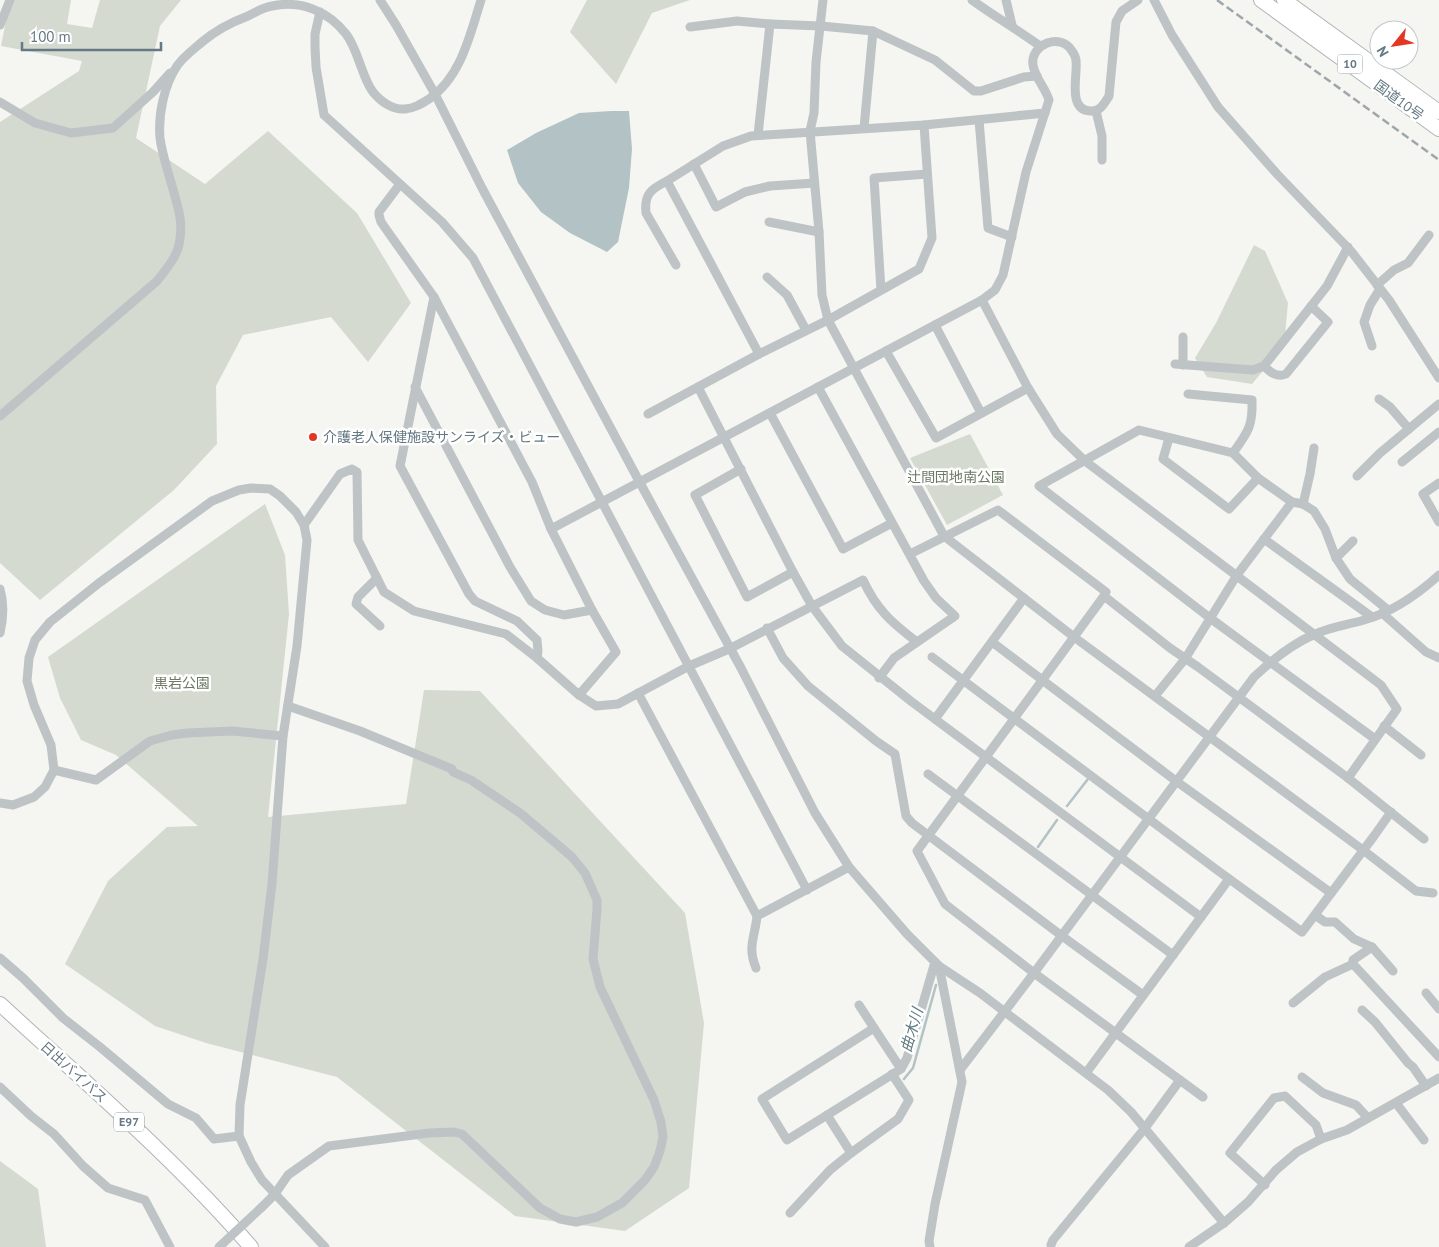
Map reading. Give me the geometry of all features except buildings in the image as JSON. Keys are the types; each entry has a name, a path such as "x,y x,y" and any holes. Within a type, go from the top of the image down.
{"highway":[{"name":"国道10号","path":"1261,0 1439,129"},
{"name":"国道10号","path":"1284,0 1439,112"},
{"name":"日出バイパス","path":"0,1004 168,1160 251,1247"}],"street":[{"path":"0,25 10,0"},
{"path":"380,0 396,24 435,94 482,188 638,481 750,685 815,813 849,867 907,934 937,964 1108,1090 1145,1128 1224,1223"},
{"path":"0,102 34,123 72,133 113,128 154,92 178,65 204,41 233,22 270,6 288,4 303,6 320,12 334,21 347,35 373,92 385,103 398,110 415,108 445,85 456,69 468,43 480,0"},
{"path":"823,0 816,62 814,113 810,131 819,232 822,295 828,320 944,536 1074,637 1363,850 1416,892 1433,893"},
{"path":"972,0 994,17 1012,25 1040,46"},
{"path":"1006,0 1012,25"},
{"path":"551,529 638,481 982,300 994,290 1003,276 1026,172 1049,100 1033,65 1033,55 1040,46 1050,42 1061,42 1071,49 1076,61 1074,93 1078,104 1086,111 1096,111 1103,106 1109,96 1116,22 1122,10 1138,0"},
{"path":"1154,0 1172,35 1218,107 1277,174 1348,247 1379,287 1439,378"},
{"path":"320,12 315,34 315,47 316,67 324,115 442,222 472,258 807,890"},
{"path":"690,27 737,21 873,30 935,60 974,91 981,91 1024,77 1037,76"},
{"path":"758,135 770,24"},
{"path":"864,128 873,30"},
{"path":"0,416 157,281 172,262 180,240 181,219 160,139 161,108 168,86 178,65"},
{"path":"1096,111 1102,136 1102,160"},
{"path":"676,266 646,213 645,204 648,194 655,186 667,181 723,146 758,135 924,125 1045,113"},
{"path":"979,120 988,228 1012,237"},
{"path":"648,414 759,354 828,320 919,269 932,238 924,125"},
{"path":"694,164 716,207 745,192 762,188 814,183"},
{"path":"881,290 874,178 927,174"},
{"path":"667,181 759,354"},
{"path":"400,184 379,212 378,215 381,222 434,297 532,482 551,529 592,610 616,652 579,696"},
{"path":"769,222 819,232"},
{"path":"1372,346 1364,322 1379,287 1394,270 1408,263 1429,235"},
{"path":"1183,337 1179,364 1253,370 1264,366 1327,286 1348,247"},
{"path":"767,277 787,295 806,330"},
{"path":"434,297 400,466 469,594 476,601 517,621 538,640 536,658"},
{"path":"982,300 1028,388 1057,434 1084,461 1381,685 1397,709 1348,778"},
{"path":"1264,366 1276,375 1282,376 1286,374 1328,322 1311,306"},
{"path":"935,325 981,413"},
{"path":"886,351 936,438 1028,388"},
{"path":"415,387 510,567 531,601 544,610 564,615 592,610"},
{"path":"698,387 793,572 812,606 842,646 879,678 1201,916"},
{"path":"818,387 924,581 936,598 955,616 894,658 879,678"},
{"path":"1188,394 1252,400 1253,416 1248,431 1233,453"},
{"path":"1379,399 1390,407 1409,429"},
{"path":"1357,476 1380,453 1439,404"},
{"path":"770,413 843,549 892,523"},
{"path":"1376,739 1210,618 1040,486 1139,430 1233,453 1258,478 1292,502 1303,504 1314,511 1325,529 1336,558 1350,579 1426,652 1439,658"},
{"path":"1402,462 1439,432"},
{"path":"1169,438 1163,459 1229,509 1258,478"},
{"path":"1303,504 1314,448"},
{"path":"741,468 695,495 746,597 793,572"},
{"path":"304,525 340,474 352,469 357,472 358,540 384,592 414,611 506,634 579,696 596,706 618,704 689,666 729,649 862,580 872,599 890,621 917,642"},
{"path":"1439,483 1423,494 1439,522"},
{"path":"0,803 13,805 34,797 45,787 54,770 51,745 34,705 27,681 29,658 35,640 50,622 99,583 212,501 239,490 251,488 270,489 280,496 296,512 304,525 308,540 297,646 283,736 272,884 263,959 240,1105 240,1136 251,1162 262,1180 325,1247"},
{"path":"1155,696 1185,658 1237,575 1292,502"},
{"path":"910,554 998,510 1106,592 917,851 945,904 1034,973 1204,1097"},
{"path":"1264,539 1372,617"},
{"path":"1336,558 1353,540"},
{"path":"378,578 358,597 356,604 380,626"},
{"path":"960,1070 1254,677 1290,647 1314,634 1385,612 1420,592 1438,578"},
{"path":"0,589 2,596 2,625 0,633"},
{"path":"1104,596 1143,628 1348,778 1424,839"},
{"path":"934,719 1024,598"},
{"path":"767,628 783,658 808,686 895,754 906,816 928,835 1143,995"},
{"path":"992,642 1176,781 1331,893"},
{"path":"932,656 1148,819 1302,932 1391,812"},
{"path":"638,693 757,916 751,948 751,957 756,968"},
{"path":"219,1247 275,1194 288,1175 329,1146 429,1133 454,1132 462,1134 540,1208 560,1219 576,1222 597,1217 622,1203 645,1180 654,1167 663,1138 661,1122 654,1100 600,987 593,960 598,909 597,900 585,873 572,857 520,813 471,780 453,772 452,769 360,731 288,706"},
{"path":"1384,726 1421,755"},
{"path":"54,770 96,780 150,742 187,733 232,731 283,736"},
{"path":"928,774 1173,955"},
{"path":"757,916 849,867"},
{"path":"1086,1073 1229,879"},
{"path":"1315,914 1325,922 1335,922 1354,939 1372,947 1394,971"},
{"path":"1293,1003 1325,977 1353,964 1353,960 1372,947"},
{"path":"0,958 63,1018 168,1104 196,1118 214,1139 240,1136"},
{"path":"874,1028 762,1099 788,1140 901,1069 937,964"},
{"path":"930,1247 929,1241 935,1204 962,1082 937,964"},
{"path":"1353,964 1439,1057"},
{"path":"1426,993 1439,1009"},
{"path":"858,1005 901,1069"},
{"path":"1362,1010 1375,1022 1413,1067 1426,1086"},
{"path":"790,1213 830,1170 898,1119 909,1100 892,1074"},
{"path":"1302,1077 1323,1093 1356,1105 1368,1118"},
{"path":"1190,1247 1224,1223 1248,1202 1276,1170 1297,1152 1321,1139 1346,1130 1439,1078"},
{"path":"1051,1245 1053,1240 1145,1128 1180,1080"},
{"path":"0,1087 31,1116 54,1134 83,1166 108,1188 145,1200 170,1247"},
{"path":"1264,1185 1230,1154 1274,1098 1285,1096 1316,1124 1321,1139"},
{"path":"1396,1103 1424,1140"},
{"path":"828,1115 851,1153"}],"green space":[{"path":"10,0 71,0 67,24 92,28 100,0 181,0 160,26 136,138 205,184 268,131 357,213 411,303 368,362 331,317 243,335 216,386 217,444 174,490 40,600 0,563 0,122 79,71 82,61 1,46"},
{"path":"587,0 690,0 652,13 616,84 570,32"},
{"path":"1254,245 1265,251 1288,303 1284,346 1252,384 1207,377 1195,358 1216,323"},
{"name":"辻間団地南公園","path":"970,434 1003,495 947,525 910,458"},
{"name":"黒岩公園","path":"265,504 285,555 289,614 268,817 406,804 424,690 480,691 685,913 704,1023 689,1188 625,1231 515,1216 337,1077 206,1043 155,1026 65,964 108,881 167,827 198,826 116,755 81,740 60,698 48,657"},
{"path":"0,1161 38,1189 46,1247 0,1247"}],"shaded area":[{"path":"629,111 632,149 629,188 618,242 607,252 570,233 541,212 518,183 507,150 536,133 579,113"}],"waterway":[{"name":"曲木川","path":"1067,806 1088,779"},
{"name":"曲木川","path":"1038,847 1057,820"},
{"name":"曲木川","path":"904,1079 913,1068 936,985"}],"railway":[{"path":"1217,0 1439,160"}],"place":[{"name":"介護老人保健施設サンライズ・ビュー","path":"313,437"}]}
